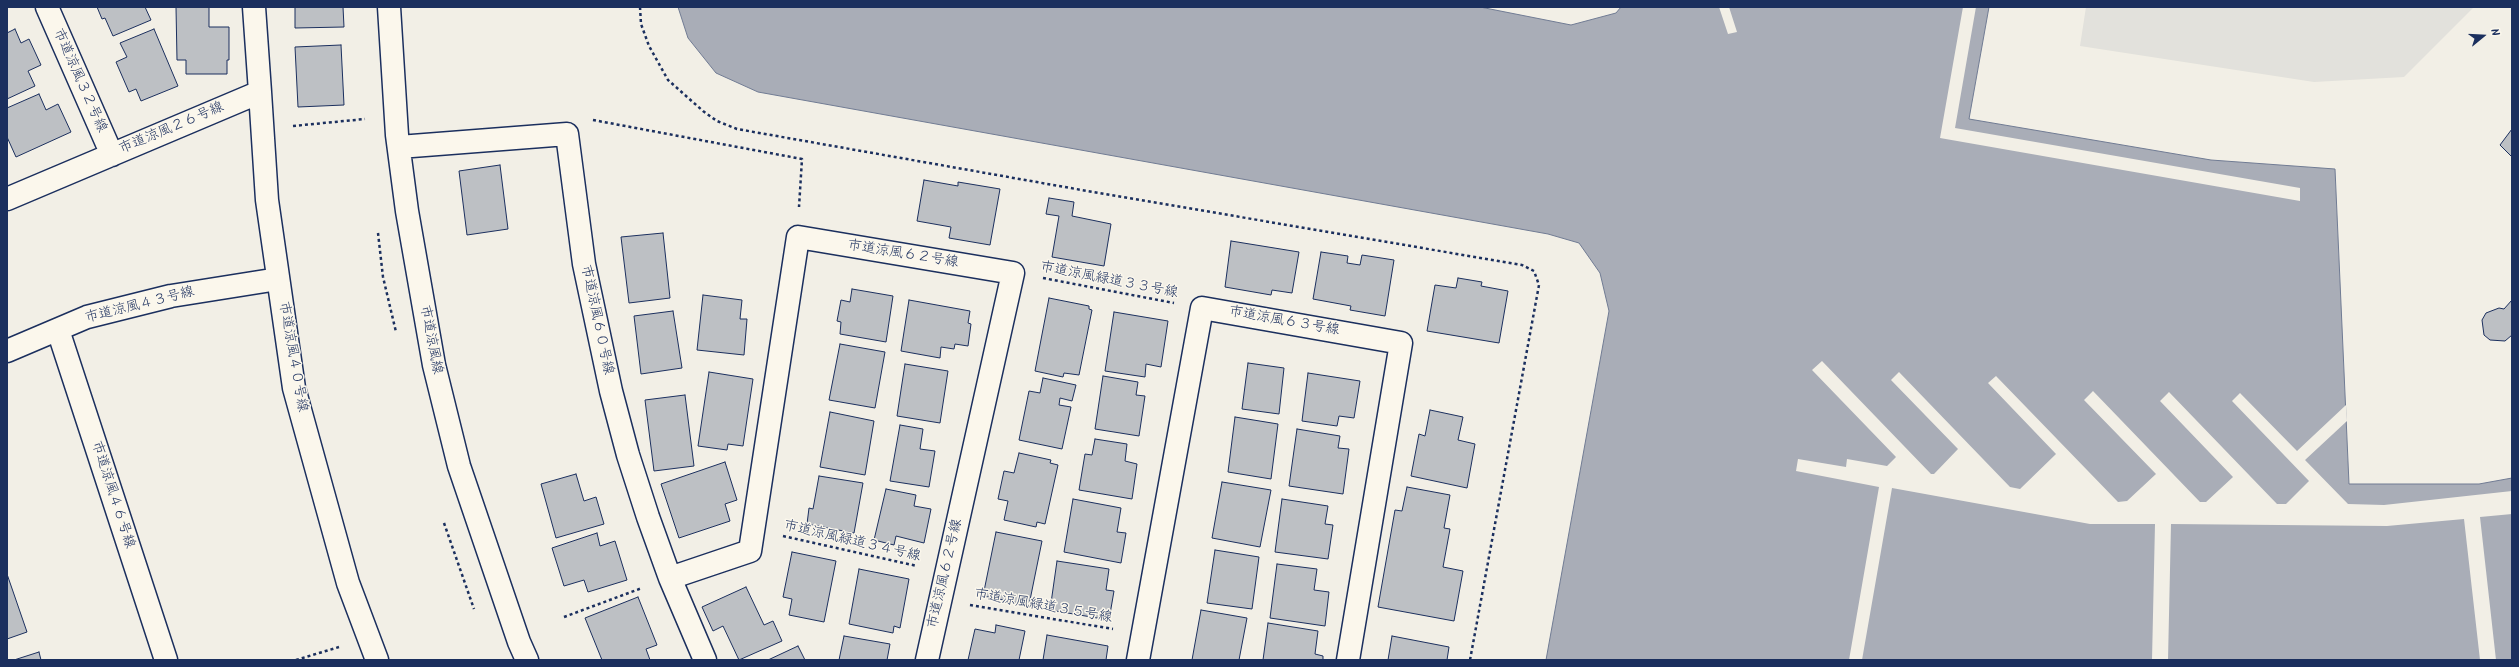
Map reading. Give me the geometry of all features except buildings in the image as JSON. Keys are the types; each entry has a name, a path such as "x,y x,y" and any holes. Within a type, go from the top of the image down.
{"street":[{"name":"市道涼風３２号線","path":"47,7 112,155"},
{"path":"254,7 260,92"},
{"name":"市道涼風線","path":"389,7 396,116 407,211 435,372 459,466 523,659"},
{"name":"市道涼風２６号線","path":"7,199 260,92"},
{"name":"市道涼風４０号線","path":"260,92 267,200 294,388 348,583 377,660"},
{"name":"市道涼風６０号線","path":"399,147 567,134 574,199 596,328 628,454 670,578 705,660"},
{"path":"670,578 750,551 798,237"},
{"name":"市道涼風６２号線","path":"798,237 1013,273 927,660"},
{"name":"市道涼風４３号線","path":"7,351 87,317 171,296 278,279"},
{"path":"1138,660 1202,308"},
{"name":"市道涼風６３号線","path":"1202,308 1402,343 1348,660"},
{"name":"市道涼風４６号線","path":"58,330 166,660"}],"path":[{"path":"640,7 641,24 649,46 668,80 708,115 737,128 1068,188 1522,265 1534,271 1539,285 1470,660"},
{"path":"262,128 396,116"},
{"path":"586,118 802,159 798,237"},
{"name":"市道涼風緑道３３号線","path":"1013,273 1202,308"},
{"name":"市道涼風緑道３４号線","path":"753,530 947,573"},
{"path":"564,617 670,578"},
{"name":"市道涼風緑道３５号線","path":"940,600 1143,634"},
{"path":"296,660 368,638"}],"shaded area":[{"path":"678,7 1480,7 1571,25 1616,13 1621,7 1989,7 1969,119 2211,160 2335,169 2349,484 2479,484 2512,478 2512,660 1546,660 1609,311 1600,273 1579,243 1548,234 758,92 716,73 688,38"},
{"path":"2086,7 2474,7 2404,77 2314,82 2080,46"}],"pier":[{"path":"1719,7 1729,7 1737,32 1728,34"},
{"path":"1963,7 1976,7 1955,128 2300,188 2300,201 1940,138"},
{"path":"1822,361 1931,474 1934,474 1958,449 1891,380 1899,372 2010,487 2020,489 2056,454 1988,383 1996,376 2118,502 2127,501 2156,474 2084,400 2093,391 2200,502 2206,502 2233,477 2160,401 2169,392 2277,504 2286,504 2309,481 2232,401 2240,393 2297,451 2346,405 2347,421 2305,460 2348,504 2384,505 2512,491 2512,514 2480,517 2496,660 2480,660 2464,519 2387,526 2171,524 2168,660 2152,660 2155,524 2090,524 1892,488 1862,660 1849,660 1879,487 1796,471 1798,459 1846,467 1847,459 1887,466 1896,457 1812,370"}]}
